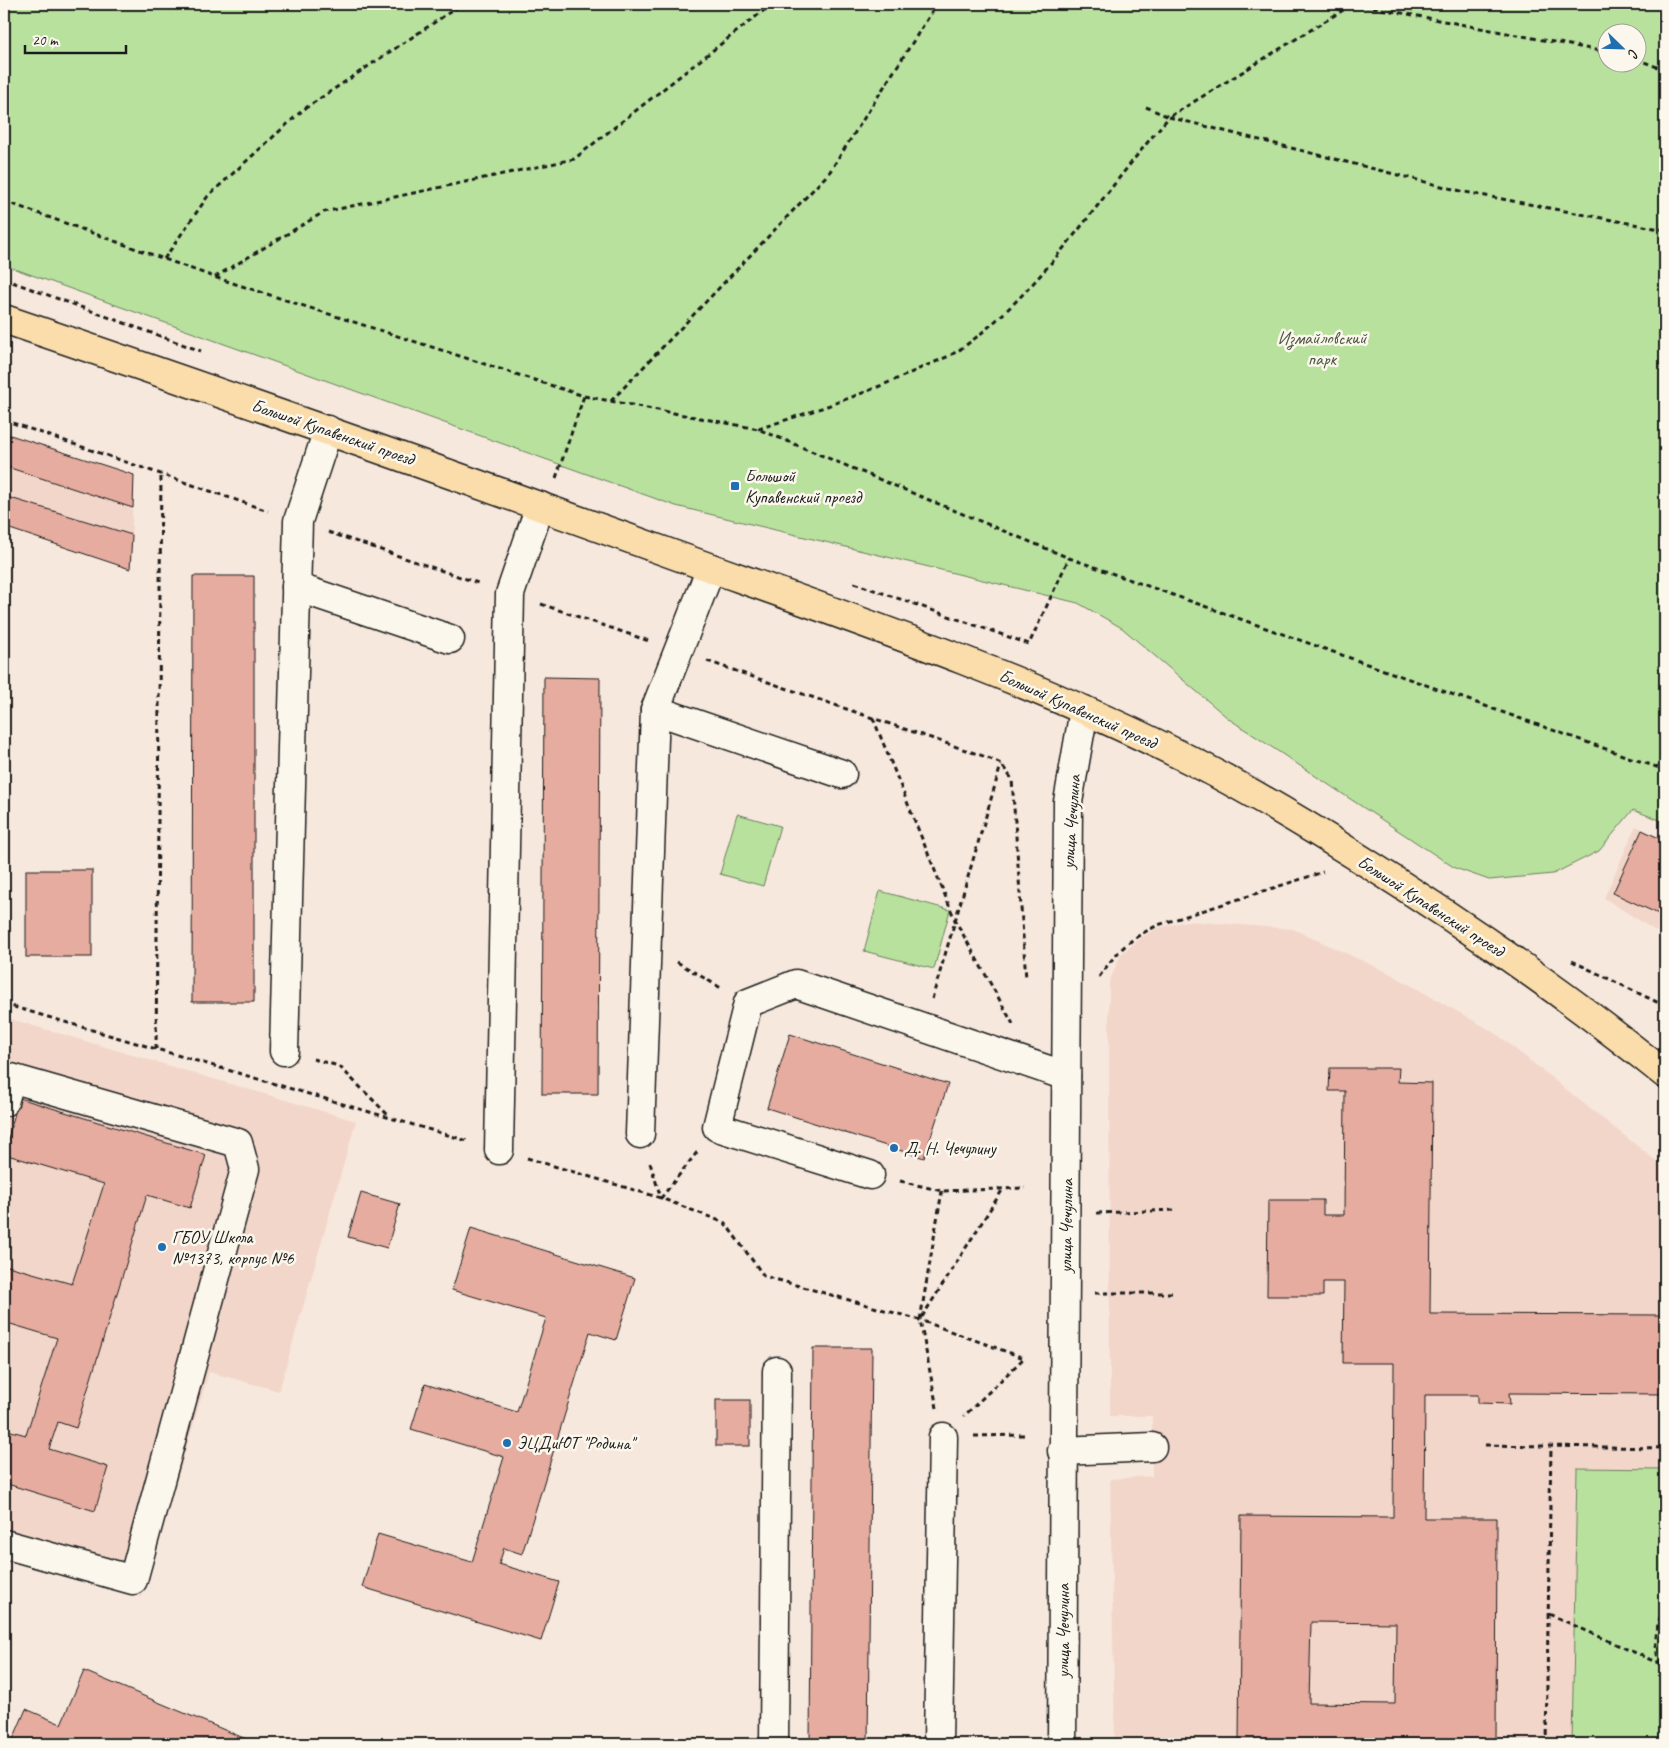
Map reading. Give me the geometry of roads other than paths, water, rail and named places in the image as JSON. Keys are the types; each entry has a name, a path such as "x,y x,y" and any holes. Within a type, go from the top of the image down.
{"main road":[{"name":"Большой Купавенский проезд","path":"4,319 328,430 540,506 1016,680 1084,710 1182,756 1286,812 1418,894 1522,966 1665,1074"}],"street":[{"path":"284,1051 298,521 328,430"},
{"path":"499,1150 510,594 540,506"},
{"path":"640,1134 655,710 711,568"},
{"path":"296,587 450,639"},
{"path":"655,710 842,774"},
{"name":"улица Чечулина","path":"1062,1744 1062,1451 1067,1181 1068,802 1084,710"},
{"path":"870,1174 717,1127 748,1003 796,984 1066,1076"},
{"path":"4,1102 11,1078 238,1143 245,1169 133,1580 4,1544"},
{"path":"774,1744 777,1371"},
{"path":"938,1744 943,1437"},
{"path":"1062,1451 1152,1447"}],"place":[{"name":"Большой Купавенский проезд","path":"735,486"},
{"name":"Д. Н. Чечулину","path":"894,1148"},
{"name":"ГБОУ Школа №1373, корпус №6","path":"162,1247"},
{"name":"ЭЦДиЮТ \"Родина\"","path":"507,1443"}],"park label":[{"name":"Измайловский парк","path":"1322,348"}]}
